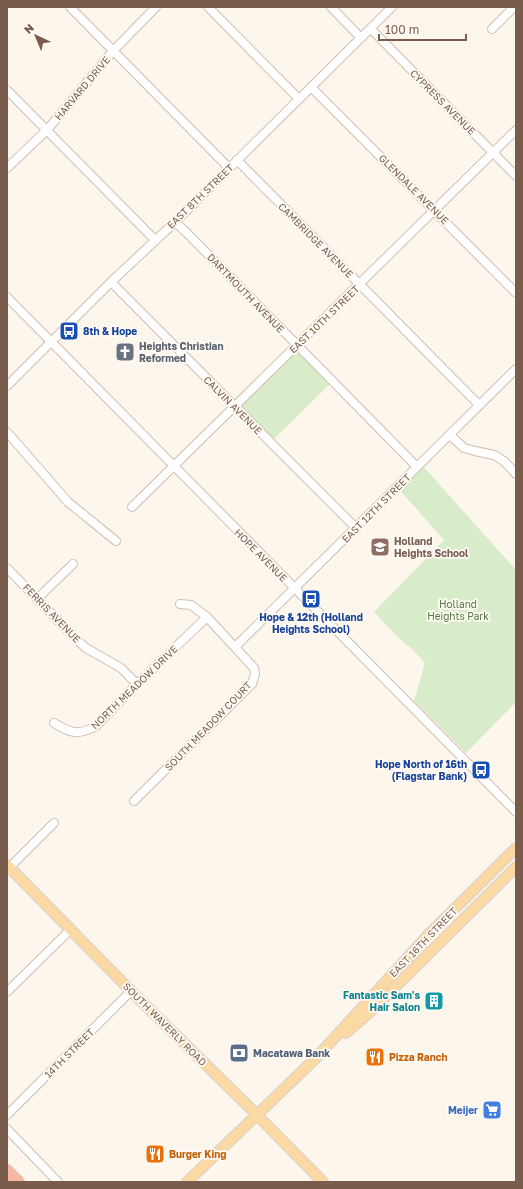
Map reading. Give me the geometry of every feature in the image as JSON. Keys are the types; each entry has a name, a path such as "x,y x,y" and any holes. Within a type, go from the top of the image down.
{"highway":[{"path":"7,1170 18,1182"}],"main road":[{"name":"EAST 16TH STREET","path":"187,1182 317,1057 429,934 516,848"},
{"name":"SOUTH WAVERLY ROAD","path":"8,867 323,1182"},
{"name":"EAST 16TH STREET","path":"317,1057 371,1012 516,867"}],"street":[{"path":"70,7 229,168"},
{"name":"HARVARD DRIVE","path":"7,168 47,130 113,51 156,7"},
{"path":"208,7 298,98"},
{"path":"331,7 361,38"},
{"name":"EAST 8TH STREET","path":"7,386 392,7"},
{"path":"492,29 514,7"},
{"name":"CYPRESS AVENUE","path":"371,29 516,176"},
{"name":"GLENDALE AVENUE","path":"311,87 516,293"},
{"path":"7,90 155,240"},
{"name":"EAST 10TH STREET","path":"132,507 516,130"},
{"name":"CAMBRIDGE AVENUE","path":"237,160 479,405"},
{"name":"DARTMOUTH AVENUE","path":"175,222 417,467"},
{"name":"CALVIN AVENUE","path":"111,282 356,528"},
{"name":"HOPE AVENUE","path":"7,298 516,812"},
{"name":"EAST 12TH STREET","path":"235,647 516,369"},
{"path":"7,432 68,502 116,541"},
{"path":"450,435 464,448 494,455 504,462 516,474"},
{"path":"38,599 73,564"},
{"name":"FERRIS AVENUE","path":"7,568 78,641 86,648 121,668 137,684"},
{"name":"SOUTH MEADOW COURT","path":"134,801 252,684 255,674 254,668 207,618 191,605 180,604"},
{"name":"NORTH MEADOW DRIVE","path":"54,723 70,732 82,732 96,726 137,684 207,618"},
{"path":"8,867 54,823"},
{"path":"7,992 71,929"},
{"name":"14TH STREET","path":"7,1115 131,991"},
{"path":"7,1129 58,1182"}],"green space":[{"path":"296,352 301,353 331,383 273,440 242,409 241,406"},
{"name":"Holland Heights Park","path":"421,464 516,570 516,702 466,753 414,701 425,663 374,612 444,540 397,487"}],"place":[{"name":"8th & Hope","path":"69,331"},
{"name":"Heights Christian Reformed","path":"125,352"},
{"name":"Holland Heights School","path":"380,547"},
{"name":"Hope & 12th (Holland Heights School)","path":"311,599"},
{"name":"Hope North of 16th (Flagstar Bank)","path":"481,770"},
{"name":"Fantastic Sam's Hair Salon","path":"434,1001"},
{"name":"Macatawa Bank","path":"239,1053"},
{"name":"Pizza Ranch","path":"375,1057"},
{"name":"Meijer","path":"492,1110"},
{"name":"Burger King","path":"155,1154"}]}
